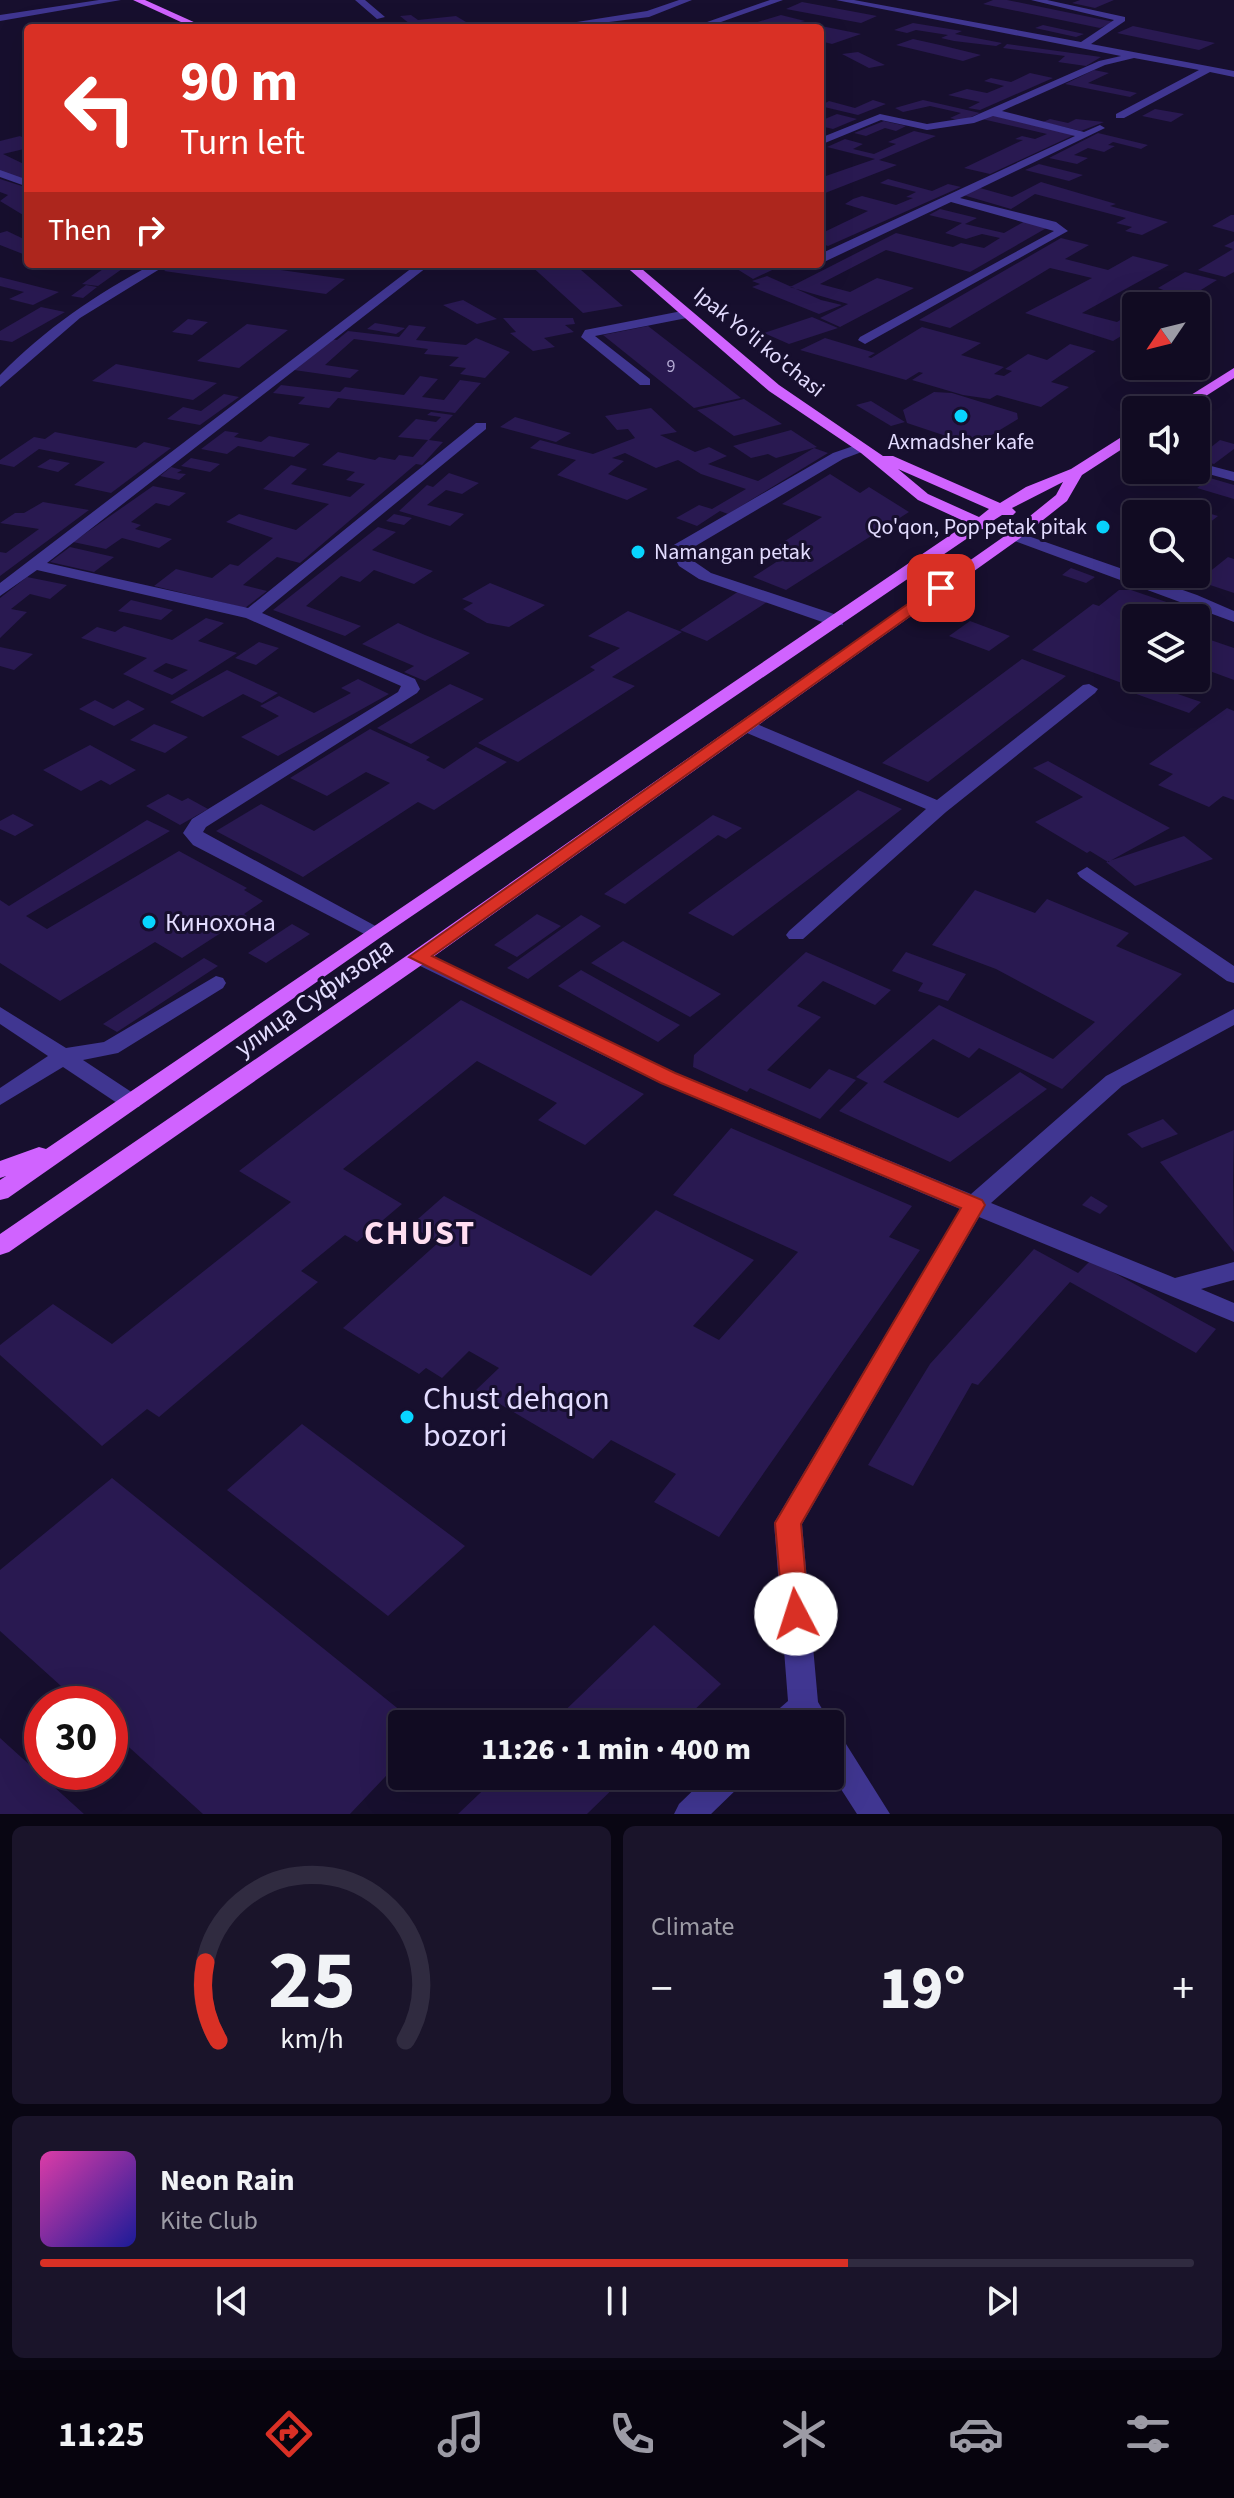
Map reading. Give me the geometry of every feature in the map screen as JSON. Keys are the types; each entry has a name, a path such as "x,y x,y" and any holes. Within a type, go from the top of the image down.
{"main road":[{"path":"137,0 193,24"},
{"name":"Ipak Yo'li ko'chasi","path":"634,268 774,388 864,448 923,497 1014,536"},
{"path":"1196,396 1234,372"},
{"name":"Ipak Yo'li ko'chasi","path":"864,448 1033,521"},
{"path":"1076,472 1122,449"},
{"name":"улица Суфизода","path":"0,1192 374,933 1000,509 1031,490 1076,472"},
{"name":"улица Суфизода","path":"0,1246 419,957 1014,536 1062,498 1076,472"},
{"path":"0,1170 33,1156 55,1153"}],"street":[{"path":"0,18 117,0"},
{"path":"359,0 380,17"},
{"path":"569,24 649,14 688,0"},
{"path":"707,24 779,0"},
{"path":"840,0 1234,74"},
{"path":"1035,0 1122,19 1084,45"},
{"path":"824,140 880,117 942,127 991,112 1102,63 1138,55"},
{"path":"1120,116 1209,69"},
{"path":"991,112 1085,135"},
{"path":"824,257 1100,128"},
{"path":"0,173 24,182"},
{"path":"865,340 1062,231 1052,224 948,198"},
{"path":"0,383 38,342 136,268"},
{"path":"104,293 154,268"},
{"path":"0,591 420,268"},
{"path":"645,382 588,337 590,333 687,314"},
{"path":"251,614 481,426"},
{"path":"837,621 705,576 685,563 678,549 838,456 864,448"},
{"path":"1210,470 1234,477"},
{"path":"1014,536 1191,598 1234,617"},
{"path":"36,565 251,614 409,683 411,689 199,823 193,833 200,841 374,933"},
{"path":"796,935 939,808 1089,689"},
{"path":"746,726 939,808"},
{"path":"1087,873 1234,976"},
{"path":"419,957 668,1078 1234,1313"},
{"path":"0,1098 64,1056 110,1048 216,983"},
{"path":"0,1014 131,1102"},
{"path":"800,1710 788,1523 974,1205 1114,1081 1234,1016"},
{"path":"1173,1288 1234,1271"},
{"path":"844,1768 874,1814"},
{"path":"690,1814 715,1790"}],"building":[{"path":"1007,0 1114,22 1100,28 983,4"},
{"path":"1080,0 1114,0 1095,8 1072,3"},
{"path":"802,2 877,16 861,23 786,9"},
{"path":"411,15 418,20 456,16 466,22 410,24 400,16"},
{"path":"781,15 811,24 751,24"},
{"path":"913,23 962,31 955,34 1002,43 996,46 954,41 941,38 948,35 894,30"},
{"path":"1043,25 1084,34 1076,37 1035,28"},
{"path":"1133,26 1215,43 1199,50 1117,33"},
{"path":"824,27 861,34 832,44 824,42"},
{"path":"913,39 981,55 963,61 896,45"},
{"path":"1007,44 1101,57 1086,66 1058,62 1065,56 1003,48"},
{"path":"858,52 885,65 869,68 842,54"},
{"path":"1094,70 1109,73 1088,83 1137,93 1130,97 1065,84"},
{"path":"1030,73 1053,78 980,110 968,108 980,102 948,95 967,89 987,93 1004,86 984,81 991,78 1011,82"},
{"path":"873,100 886,104 858,115 824,107 824,104 829,101 855,108"},
{"path":"923,100 980,113 962,121 950,118 961,113 930,106 903,112 895,108"},
{"path":"1155,109 1184,114 1171,122 1142,116"},
{"path":"837,114 857,119 833,129 824,127 824,119"},
{"path":"991,115 1074,135 990,174 964,168 1023,140 1015,139 1022,136 1035,139 1047,134 982,119"},
{"path":"1050,119 1068,123 1076,119 1104,122 1081,131 1043,122"},
{"path":"884,121 906,126 896,131 885,128 866,136 854,133"},
{"path":"914,131 936,136 879,160 897,165 824,193 824,177 875,159 827,147 845,139 863,144 853,149 874,154 896,144 888,142"},
{"path":"1098,133 1148,145 1141,149 1113,142 1108,145 1115,146 1104,152 1088,148 1074,155 1088,158 1077,164 1049,158"},
{"path":"20,136 24,138 24,149 3,154 24,164 24,180 0,171 0,141"},
{"path":"1039,164 1083,175 1069,181 1025,170"},
{"path":"0,179 24,187 24,216 0,201 8,195 0,192"},
{"path":"888,179 932,191 948,184 961,187 828,246 824,244 824,232 868,211 845,204 853,199 862,196 896,205 913,198 906,197 916,192 880,183"},
{"path":"1041,182 1168,222 1142,235 1125,231 1132,227 1116,223 1126,218 1035,194 1011,209 963,195 980,188 1012,197"},
{"path":"940,209 977,218 965,224 1004,233 1025,221 1050,226 970,272 886,250 820,284 850,292 877,278 914,288 840,327 820,318 848,304 790,287 896,233 953,247 961,243 984,248 1000,238 982,234 966,239 945,233 962,223 929,215"},
{"path":"1234,215 1234,232 1212,226"},
{"path":"7,231 24,239 24,254 0,245 0,233"},
{"path":"1061,238 1089,245 1065,259 1108,270 1133,256 1169,265 1082,313 1117,322 1122,319 1122,336 1113,341 1025,313 1092,278 1050,268 950,328 919,320"},
{"path":"1234,241 1234,272 1225,277 1198,270 1233,249 1224,246"},
{"path":"105,268 123,268 98,286 82,284"},
{"path":"168,268 266,268 345,279 326,294 164,271"},
{"path":"533,268 579,268 623,306 583,313"},
{"path":"735,268 776,268 753,279"},
{"path":"1185,272 1217,280 1198,292 1164,292 1158,288"},
{"path":"767,276 821,300 842,305 819,314 752,287 760,284 752,281"},
{"path":"0,277 59,292 33,305 9,299 24,292 0,286"},
{"path":"86,285 97,287 83,298 71,296"},
{"path":"463,300 497,319 477,324 443,305"},
{"path":"41,307 65,312 12,342 0,340 0,331"},
{"path":"812,317 838,328 789,344 764,333"},
{"path":"503,318 573,318 575,324 565,325 574,332 544,338 555,347 533,351 510,333 516,332"},
{"path":"188,319 208,322 192,335 172,332"},
{"path":"375,323 405,328 396,334 367,329"},
{"path":"247,324 288,330 239,368 197,361"},
{"path":"409,325 426,327 416,340 466,345 476,338 510,352 485,378 460,374 466,368 449,366 459,357 424,354 428,349 354,339 325,365 359,370 350,378 294,370 330,339 337,340 348,331 399,337"},
{"path":"648,326 741,398 694,408 603,335"},
{"path":"922,327 981,343 961,355 1004,367 994,374 1004,376 1012,371 1005,369 1028,354 1047,360 1070,344 1096,351 1051,382 1069,387 1041,407 997,395 990,399 963,395 912,380 923,373 919,372 906,380 800,350 825,338 875,353 868,357 871,358"},
{"path":"116,364 217,383 193,400 92,381"},
{"path":"420,376 438,379 422,397 444,400 460,380 481,383 455,413 338,398 329,408 298,404 305,397 273,393 281,385 340,392 345,387 404,395"},
{"name":"Axmadsher kafe","path":"934,392 952,393 1017,413 1018,419 985,439 958,440 907,423 903,410"},
{"path":"224,394 239,397 200,425 167,419 183,407 201,411"},
{"path":"744,399 782,424 734,436 697,410"},
{"path":"871,401 905,422 891,426 856,405"},
{"path":"651,408 677,432 660,435 695,452 709,447 727,456 708,464 758,481 814,448 828,453 728,514 720,511 697,526 676,518 699,505 712,509 746,489 701,474 678,460 656,468 625,453 612,458 624,461 608,474 648,489 627,500 557,475 576,460 530,448 540,440 593,454 635,438 628,429 617,430 605,416"},
{"path":"431,412 453,415 429,440 443,442 422,465 416,464 300,563 277,557 243,585 267,591 245,608 154,586 176,569 212,578 230,564 238,566 273,538 226,522 239,514 296,530 329,504 263,489 291,465 307,469 291,484 350,497 365,484 346,480 355,472 322,465 338,452 375,460 379,457 395,460 399,455 413,457 428,440 398,437 416,419 436,422 441,417 427,415"},
{"path":"515,417 571,433 556,442 500,427"},
{"path":"791,430 817,447 776,458 768,454 751,458 733,446"},
{"path":"225,431 239,433 234,437 261,442 269,436 310,444 294,457 238,446 227,454 201,449"},
{"path":"55,432 136,448 144,442 171,448 111,493 74,485 105,462 39,449 14,467 0,464 0,460 34,437 45,439"},
{"path":"1220,440 1234,444 1234,449 1214,464 1210,463 1210,448"},
{"path":"191,458 220,464 210,472 181,466"},
{"path":"50,459 70,463 58,472 37,467"},
{"path":"171,467 182,470 177,473 186,474 179,480 160,476"},
{"path":"449,473 479,483 462,494 446,490 427,505 464,514 450,526 399,511 427,485 433,487"},
{"path":"830,474 860,493 869,487 909,512 786,590 753,577 784,557 768,552 822,517 782,504"},
{"path":"1210,478 1234,485 1234,499 1197,488 1210,484"},
{"path":"153,486 186,493 169,506 156,503 131,522 141,525 135,529 172,539 159,548 122,538 106,549 73,542"},
{"path":"43,502 89,510 0,576 0,552 6,553 39,529 0,523 15,513 24,513"},
{"path":"394,514 412,518 404,525 386,521"},
{"path":"378,527 396,532 372,550 433,571 414,584 374,570 360,582 341,576 306,606 361,626 345,636 273,610"},
{"path":"70,547 114,557 94,572 50,562"},
{"path":"1228,557 1234,559 1234,593 1210,585 1210,571"},
{"path":"1071,568 1095,577 1086,583 1062,575"},
{"path":"27,577 67,585 50,599 30,594 11,609 27,612 0,638 0,598"},
{"path":"490,583 545,605 509,627 487,623 463,609 473,603 462,599"},
{"path":"1119,590 1131,590 1172,604 1122,604 1122,683 1032,650 1093,604 1099,606"},
{"path":"739,591 767,602 707,641 680,630"},
{"path":"131,600 173,610 161,620 118,611"},
{"path":"628,611 682,632 612,677 635,686 518,762 478,743 595,670 590,667 620,648 588,636"},
{"path":"206,618 224,623 198,641 237,653 172,695 123,674 147,658 81,638 97,627 115,632 124,626 172,640","holes":["166,663 188,670 172,679 153,671"]},
{"path":"970,621 1010,636 989,651 949,636"},
{"path":"398,623 470,653 425,681 404,672 414,666 362,644"},
{"path":"1210,640 1234,648 1234,680 1210,671"},
{"path":"259,642 279,648 256,665 235,658"},
{"path":"0,647 33,654 14,670 0,666"},
{"path":"1022,659 1066,676 928,782 882,763"},
{"path":"227,670 278,693 262,703 243,694 203,717 170,702"},
{"path":"358,679 389,694 278,756 241,737 279,716 260,706 279,696 314,713 351,693 341,688"},
{"path":"450,684 484,699 411,744 377,728"},
{"path":"1131,692 1172,692 1201,702 1189,713"},
{"path":"95,700 113,709 128,700 145,709 114,726 79,709"},
{"path":"1227,708 1234,711 1234,800 1223,796 1209,807 1158,785 1173,774 1149,764"},
{"path":"154,724 188,737 165,753 130,740"},
{"path":"370,729 430,757 426,760 444,769 476,747 507,762 434,810 418,802 303,877 216,831 261,804 314,831 390,783 366,772 327,796 290,778"},
{"path":"90,745 136,770 110,785 101,780 81,791 43,770"},
{"path":"1048,761 1170,828 1108,862 1090,851 1087,853 1035,822 1083,797 1033,768"},
{"path":"858,790 902,809 733,936 688,913"},
{"path":"168,794 182,801 188,798 208,809 180,825 146,806"},
{"path":"13,814 34,825 15,836 0,829 0,821"},
{"path":"713,815 742,828 726,839 718,835 625,904 604,894"},
{"name":"Кинохона","path":"147,820 170,831 26,916 47,929 179,851 247,888 244,890 263,901 244,914 247,916 182,958 155,942 60,1001 0,963 0,900 9,906"},
{"path":"1184,836 1213,859 1135,886 1106,862"},
{"path":"975,890 1035,913 1047,899 1129,933 1116,946 1182,974 1062,1089 979,1048 969,1058 933,1039 883,1082 958,1118 1020,1072 1047,1089 950,1162 839,1111 868,1083 856,1077 939,1005 1053,1059 1095,1022 996,969 932,945"},
{"path":"537,914 561,926 517,957 494,945"},
{"path":"581,915 601,926 528,979 507,968"},
{"path":"292,924 310,934 266,963 248,953"},
{"path":"623,941 721,994 690,1017 591,963"},
{"path":"806,952 891,990 875,1005 823,981 797,1006 821,1017 767,1070 810,1089 829,1069 856,1080 820,1119 750,1088 747,1092 693,1067 694,1055"},
{"path":"906,952 966,974 948,1001 918,991 923,983 892,971"},
{"path":"204,958 218,966 117,1032 103,1024"},
{"path":"581,970 680,1025 658,1042 558,986"},
{"path":"461,1000 644,1094 585,1145 538,1120 557,1103 477,1061 343,1169 402,1204 357,1242 345,1235 301,1271 318,1282 159,1417 147,1409 102,1446 0,1355 0,1345 53,1304 112,1344 291,1202 239,1171"},
{"path":"1163,1119 1178,1134 1142,1148 1127,1134"},
{"path":"731,1128 912,1206 889,1237 920,1250 719,1537 654,1502 676,1474 611,1440 593,1459 476,1390 499,1368 469,1351 442,1378 426,1368 419,1374 343,1328 439,1242 410,1226 444,1196 591,1276 656,1210 754,1260 693,1326 719,1340 798,1252 673,1195"},
{"path":"1234,1130 1233,1180 1234,1252 1160,1162"},
{"path":"1091,1196 1108,1206 1100,1214 1082,1205"},
{"path":"1034,1249 1078,1273 1091,1260 1216,1329 1196,1353 1070,1282 978,1385 972,1383 913,1486 868,1465 930,1364"},
{"path":"302,1424 465,1546 388,1616 227,1490"},
{"path":"112,1478 400,1710 388,1710 388,1774 350,1814 203,1814 128,1746 128,1686 61,1686 0,1631 0,1570"},
{"path":"654,1625 721,1684 694,1710 566,1710"},
{"path":"0,1738 24,1760 24,1790 57,1790 84,1814 0,1814"},
{"path":"483,1790 612,1790 587,1814 458,1814"}],"place":[{"name":"Axmadsher kafe","path":"961,416"},
{"name":"Qo'qon, Pop petak pitak","path":"1103,527"},
{"name":"Namangan petak","path":"638,552"},
{"name":"Кинохона","path":"149,922"},
{"name":"Chust dehqon bozori","path":"407,1417"}],"district":[{"name":"CHUST","path":"420,1233"}],"route":[{"path":"796,1614 788,1523 974,1205 668,1078 419,957 941,588"}]}
